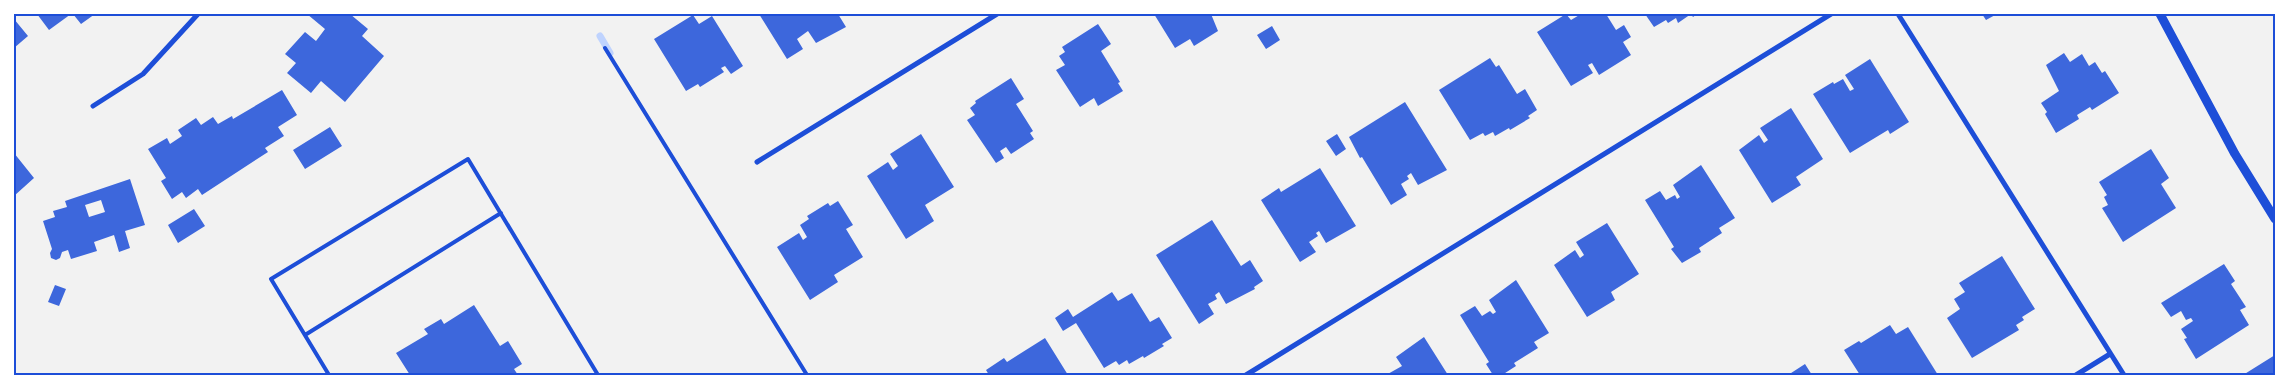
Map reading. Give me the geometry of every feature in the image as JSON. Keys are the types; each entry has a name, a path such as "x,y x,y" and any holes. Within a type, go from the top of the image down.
{"street":[{"path":"93,106 143,74 198,14"},
{"path":"757,162 997,14"},
{"path":"1246,375 1831,14"},
{"path":"1898,14 2124,375"},
{"path":"2160,14 2235,154 2275,219"},
{"path":"2076,375 2110,354"}],"lane":[{"path":"605,48 807,375"},
{"path":"329,375 270,279 468,159 598,375"},
{"path":"305,335 501,213"}],"building":[{"path":"37,14 71,14 49,30"},
{"path":"73,14 95,14 81,24"},
{"path":"307,14 350,14 368,29 362,36 384,56 345,102 321,81 311,93 287,73 296,63 285,54 305,32 316,41 325,29"},
{"path":"759,14 838,14 846,27 816,43 808,31 797,39 803,49 787,59"},
{"path":"1154,14 1211,14 1218,31 1194,46 1190,39 1175,48"},
{"path":"1566,14 1571,20 1581,14 1606,14 1616,30 1624,25 1631,37 1623,42 1631,55 1599,75 1592,63 1588,65 1593,73 1571,86 1537,32"},
{"path":"1645,14 1691,14 1678,23 1676,18 1668,23 1666,20 1654,27"},
{"path":"1982,14 1997,14 1986,20"},
{"path":"693,15 699,24 712,16 743,66 731,74 725,66 721,68 724,72 700,87 698,84 686,91 654,39"},
{"path":"14,19 28,36 14,48"},
{"path":"1098,24 1111,44 1101,51 1120,82 1118,83 1123,91 1098,106 1094,98 1080,107 1056,70 1065,65 1059,56 1065,52 1062,47"},
{"path":"1272,26 1280,40 1266,49 1257,35"},
{"path":"2064,53 2070,62 2082,54 2089,66 2095,62 2102,73 2105,71 2119,93 2092,110 2090,107 2077,115 2079,119 2056,133 2041,103 2059,91 2046,65"},
{"path":"1490,58 1496,67 1499,65 1517,94 1525,89 1537,110 1528,116 1530,118 1510,130 1509,128 1495,136 1493,132 1485,136 1483,133 1470,140 1439,90"},
{"path":"1870,59 1909,122 1890,134 1888,130 1850,153 1813,94 1833,82 1834,84 1843,79 1850,91 1854,89 1845,75"},
{"path":"1011,78 1024,99 1016,104 1033,131 1030,133 1034,139 1011,154 1006,147 1000,151 1004,158 996,163 967,120 975,115 970,108 976,103 975,101"},
{"path":"282,90 297,115 278,127 284,136 265,148 268,152 202,195 198,189 186,198 182,192 172,199 161,181 166,178 148,149 167,138 170,144 182,136 178,130 196,118 201,125 213,117 218,124 232,116 233,119"},
{"path":"1405,102 1447,170 1418,185 1411,173 1407,176 1409,179 1401,184 1407,195 1391,205 1362,157 1360,158 1349,137"},
{"path":"1791,108 1823,159 1796,177 1801,185 1772,203 1739,150 1759,135 1764,143 1768,140 1760,128"},
{"path":"330,127 342,146 305,169 293,150"},
{"path":"921,134 954,187 925,205 934,221 906,239 867,176 888,162 893,170 898,166 890,154"},
{"path":"1337,134 1346,149 1336,156 1326,141"},
{"path":"2151,149 2169,178 2161,184 2176,208 2123,242 2102,208 2108,205 2104,197 2107,195 2099,182"},
{"path":"14,153 34,178 14,196"},
{"path":"1701,165 1735,218 1719,228 1722,233 1699,248 1701,252 1682,263 1671,249 1674,247 1645,200 1660,191 1666,200 1675,195 1677,199 1680,197 1673,185"},
{"path":"1320,168 1356,226 1326,243 1319,231 1316,233 1318,236 1309,242 1316,252 1300,262 1261,200 1279,188 1281,192"},
{"path":"130,179 145,225 125,231 130,248 119,252 114,235 94,242 97,251 71,259 68,250 62,252 60,258 56,260 51,258 50,253 52,249 43,221 55,217 53,211 67,207 65,201","holes":["101,200 105,212 89,217 85,205"]},
{"path":"838,201 853,225 846,229 863,257 834,275 838,282 810,300 777,247 799,233 803,240 807,237 800,225 809,219 807,216 828,203 830,206"},
{"path":"194,209 205,226 178,243 168,225"},
{"path":"1212,220 1241,266 1250,260 1263,281 1254,287 1255,289 1226,304 1219,292 1215,295 1217,299 1208,304 1214,314 1199,324 1156,255"},
{"path":"1607,223 1639,274 1611,292 1615,300 1587,317 1554,265 1575,250 1580,258 1584,255 1576,242"},
{"path":"2002,256 2035,309 2022,317 2024,320 2016,325 2019,330 1972,358 1947,318 1960,309 1954,299 1965,292 1959,283"},
{"path":"2224,264 2235,281 2231,284 2246,307 2240,310 2249,325 2196,359 2184,339 2187,338 2181,329 2193,321 2191,318 2186,320 2181,311 2171,317 2161,303"},
{"path":"1516,280 1549,333 1534,342 1538,348 1514,363 1516,366 1502,375 1493,375 1486,364 1489,362 1460,315 1475,306 1482,316 1490,311 1493,314 1496,312 1489,300"},
{"path":"55,285 66,289 59,306 48,302"},
{"path":"1112,292 1118,301 1132,293 1150,322 1159,317 1172,338 1162,344 1164,346 1144,358 1143,356 1129,364 1127,360 1119,365 1116,361 1104,368 1076,323 1063,331 1055,318 1068,309 1073,317"},
{"path":"474,305 500,346 508,341 522,364 514,369 518,375 410,375 396,353 428,334 424,329 441,319 444,324"},
{"path":"1890,325 1896,334 1908,327 1938,375 1860,375 1844,350 1859,341 1861,343"},
{"path":"1424,337 1448,375 1386,375 1402,366 1396,357"},
{"path":"1045,338 1068,375 989,375 986,370 1004,358 1007,362"},
{"path":"2275,355 2275,375 2243,375"},
{"path":"1805,364 1812,375 1788,375"}],"waterway":[{"path":"600,36 610,53"}]}
